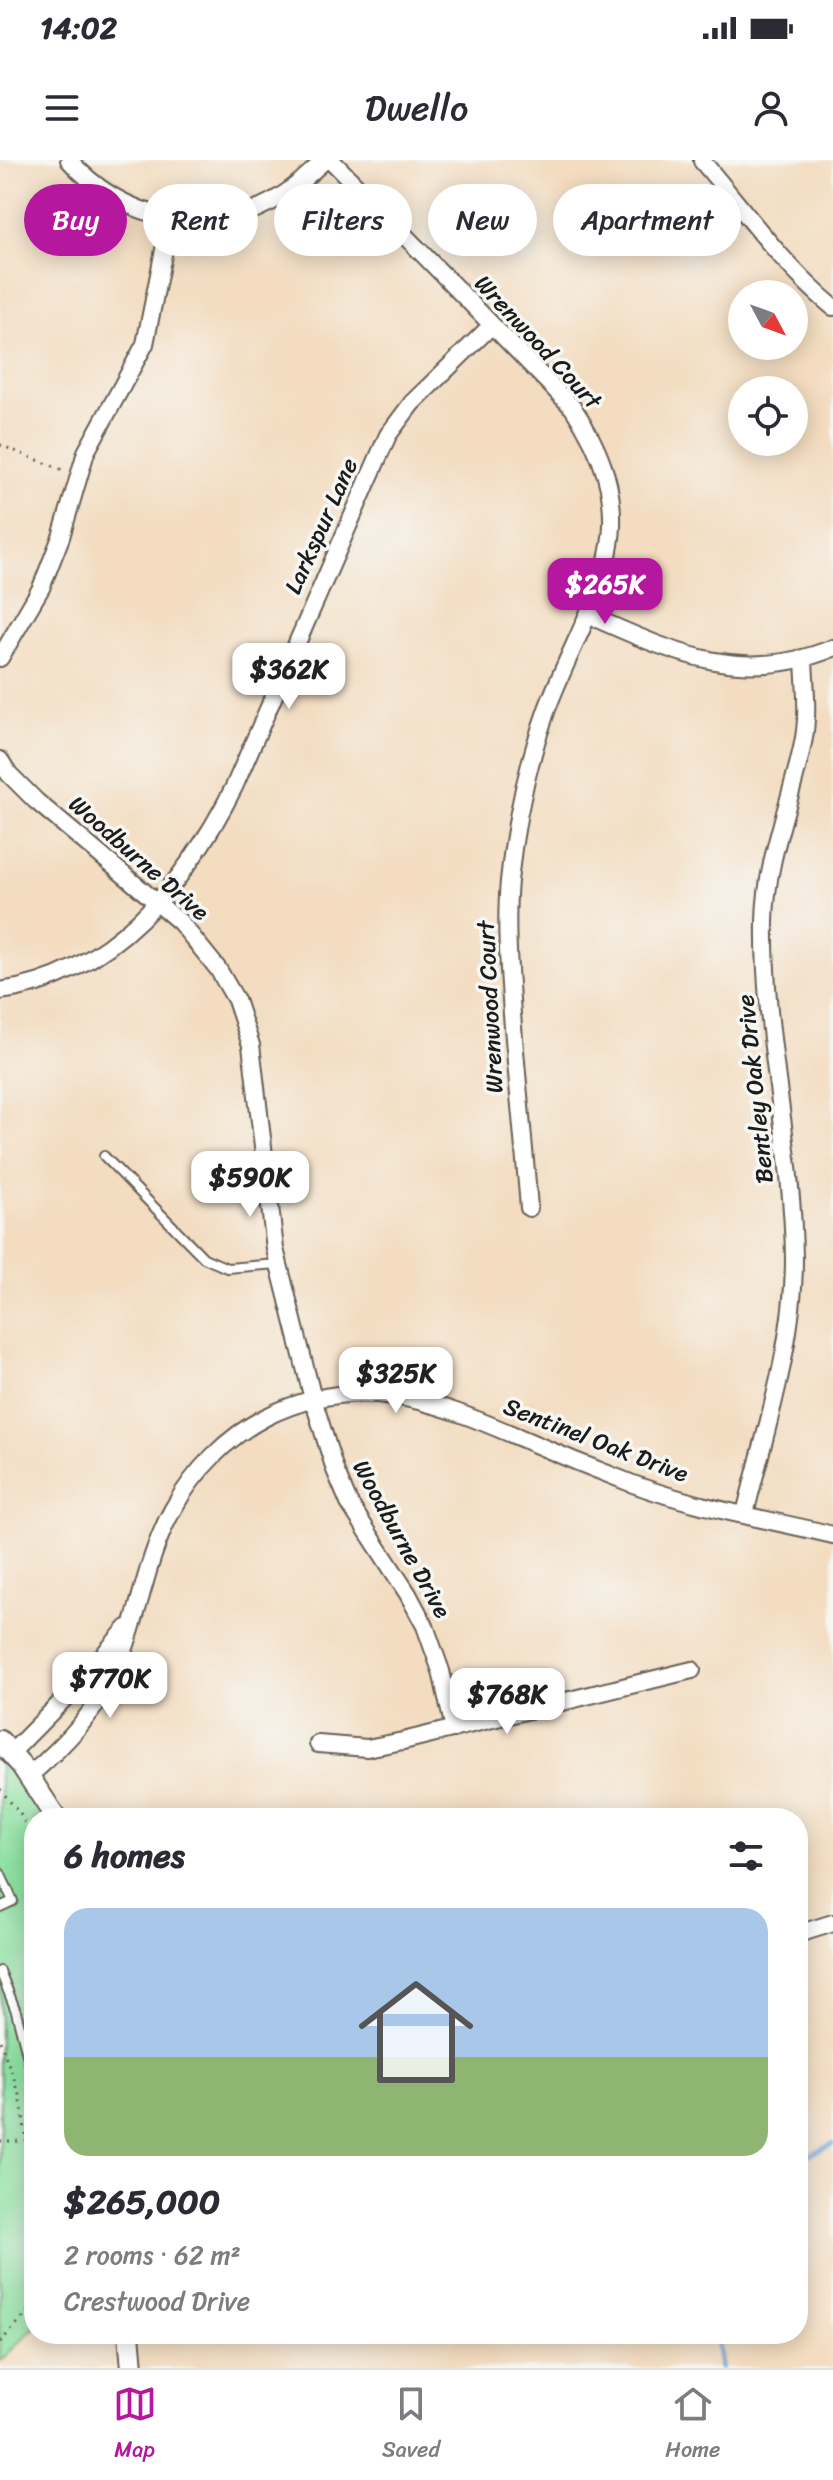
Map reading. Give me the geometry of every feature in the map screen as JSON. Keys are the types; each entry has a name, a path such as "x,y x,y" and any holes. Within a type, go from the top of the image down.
{"street":[{"path":"69,160 91,182 126,204 143,210"},
{"path":"258,208 288,191 328,160"},
{"name":"Wrenwood Court","path":"328,160 573,408 600,452 610,493 612,539 605,570 532,754 514,837 507,945 529,1208"},
{"path":"702,161 788,264 833,307"},
{"path":"0,658 41,588 61,537 78,475 97,428 145,344 163,256"},
{"name":"Larkspur Lane","path":"0,991 42,983 76,968 116,941 157,902 206,841 234,787 388,435 412,403 492,325"},
{"path":"588,615 670,650 705,661 752,666 804,659 833,648"},
{"name":"Bentley Oak Drive","path":"745,1514 791,1309 794,1260 792,1212 767,969 765,920 773,859 804,741 804,659"},
{"name":"Woodburne Drive","path":"0,760 20,787 157,902 196,940 218,969 244,1022 251,1045 268,1201 279,1264 313,1399 335,1470 349,1503 425,1626 441,1671 454,1729"},
{"name":"Sentinel Oak Drive","path":"29,1776 70,1738 104,1692 120,1661 157,1543 172,1510 200,1469 226,1443 256,1422 313,1399 374,1392 434,1403 637,1486 683,1500 833,1535"},
{"name":"Sentinel Oak Drive","path":"5,1747 69,1694 131,1624"},
{"path":"318,1744 367,1748 692,1670"},
{"path":"5,1747 50,1808"},
{"path":"808,1931 833,1923"},
{"path":"130,2344 132,2368"}],"lane":[{"path":"104,1156 204,1258 227,1268 279,1264"},
{"path":"0,1873 13,1901 0,1907"},
{"path":"0,1971 16,2011 24,2043"}],"path":[{"path":"0,445 78,475"},
{"path":"0,1789 24,1821"},
{"path":"0,2041 20,2095 24,2126"},
{"path":"0,2141 24,2141"},
{"path":"0,2342 24,2317"}],"green space":[{"path":"0,1741 49,1808 24,1808 24,2338 0,2361"}],"waterway":[{"path":"808,2155 833,2144"},
{"path":"718,2344 721,2368"}]}
